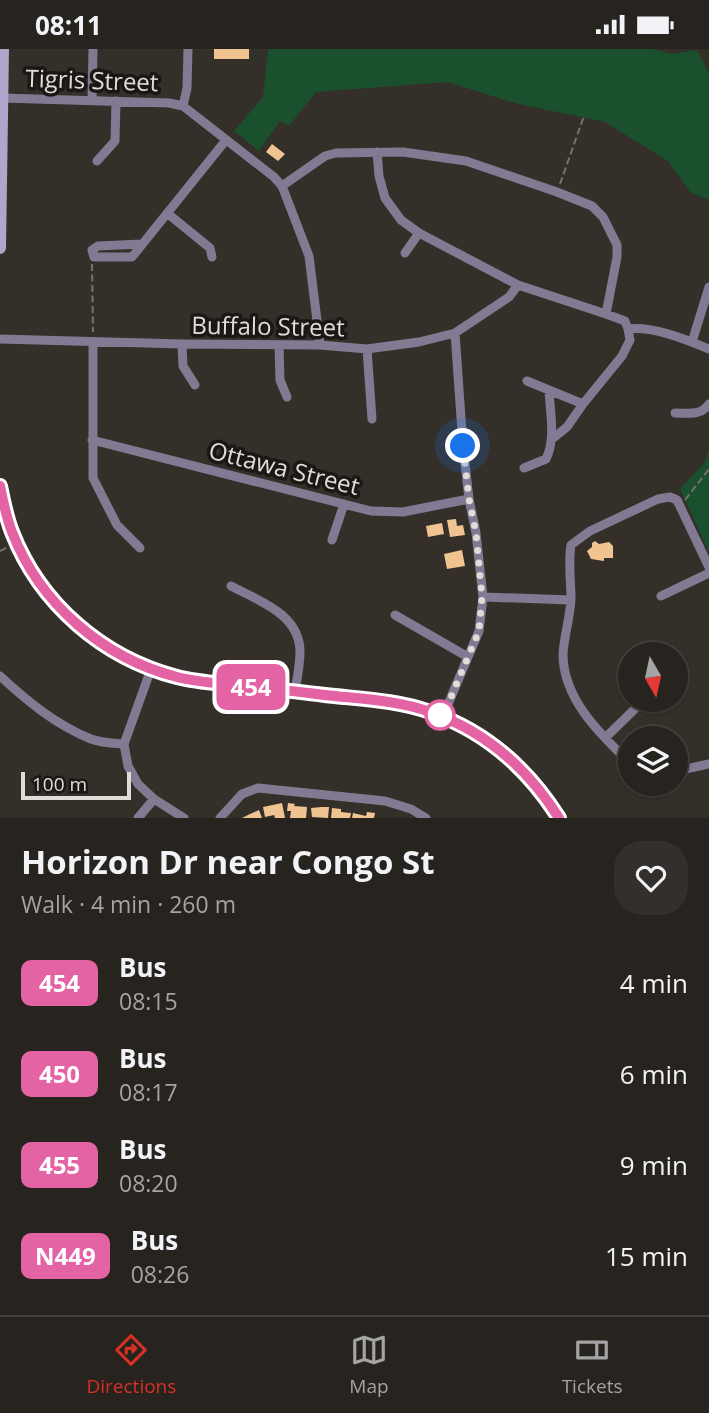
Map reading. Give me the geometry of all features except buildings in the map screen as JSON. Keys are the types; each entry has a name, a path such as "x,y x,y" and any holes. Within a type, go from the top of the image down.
{"street":[{"path":"0,248 3,49"},
{"path":"92,100 93,49"},
{"path":"183,106 187,89 188,49"},
{"name":"Tigris Street","path":"2,98 169,103 183,106 282,186 309,255 320,345"},
{"path":"97,161 115,141 116,101"},
{"path":"94,257 92,250 97,246 142,244 226,140"},
{"path":"377,152 379,176 385,198 401,220 419,233 518,285 625,321 630,340 622,356 567,427 552,439"},
{"path":"282,186 325,156 336,153 403,152 466,161 557,192 597,209 611,230 617,245 617,257 606,314"},
{"path":"167,213 210,248 212,257"},
{"path":"405,253 419,233"},
{"name":"Buffalo Street","path":"0,339 93,343 320,345 367,349 419,342 455,333 509,297 518,285"},
{"path":"692,342 709,287"},
{"path":"628,329 642,327 709,349"},
{"path":"443,716 479,631 482,597 463,446 455,333"},
{"path":"93,343 93,478 117,525 140,548"},
{"path":"182,344 183,366 195,385"},
{"path":"279,345 280,380 287,397"},
{"path":"367,349 372,419"},
{"path":"527,381 583,404"},
{"path":"524,468 546,459 550,452 552,439 549,390"},
{"path":"675,413 699,413 709,404"},
{"name":"Ottawa Street","path":"92,440 371,511 403,512 469,499"},
{"path":"0,486 12,532 24,558 53,600 89,636 116,653 151,669 189,680 402,704 443,716 472,730 510,758 535,784 559,818"},
{"path":"618,751 575,699 566,680 563,654 571,600 570,545 590,531 658,499 670,497 677,500 709,567"},
{"path":"332,540 344,504"},
{"path":"661,596 709,573"},
{"path":"231,586 279,612 289,620 296,631 300,653 295,691"},
{"path":"482,597 571,600"},
{"path":"395,615 468,657"},
{"path":"151,669 124,744 128,766 138,784 153,799 184,818"},
{"path":"0,676 60,723 93,740 124,744"},
{"path":"605,738 632,712"},
{"path":"688,768 709,764"},
{"path":"220,818 242,794 258,788 385,801 411,809 426,818"},
{"path":"138,818 153,799"}],"path":[{"path":"557,192 584,116"},
{"path":"93,343 94,257"},
{"path":"680,506 709,469"}],"green space":[{"path":"268,49 652,49 672,54 697,50 709,73 709,200 691,193 668,161 605,122 514,103 448,82 316,92 289,126 280,121 259,151 234,131 263,97"},
{"path":"709,449 709,552 680,489 705,462"}],"bus line":[{"name":"454","path":"0,486 12,532 36,578 53,600 89,636 116,653 142,666 189,680 402,704 427,710 472,730 497,747 522,769 559,818"}],"route":[{"path":"440,715 443,716 479,631 482,597 463,446"}]}
